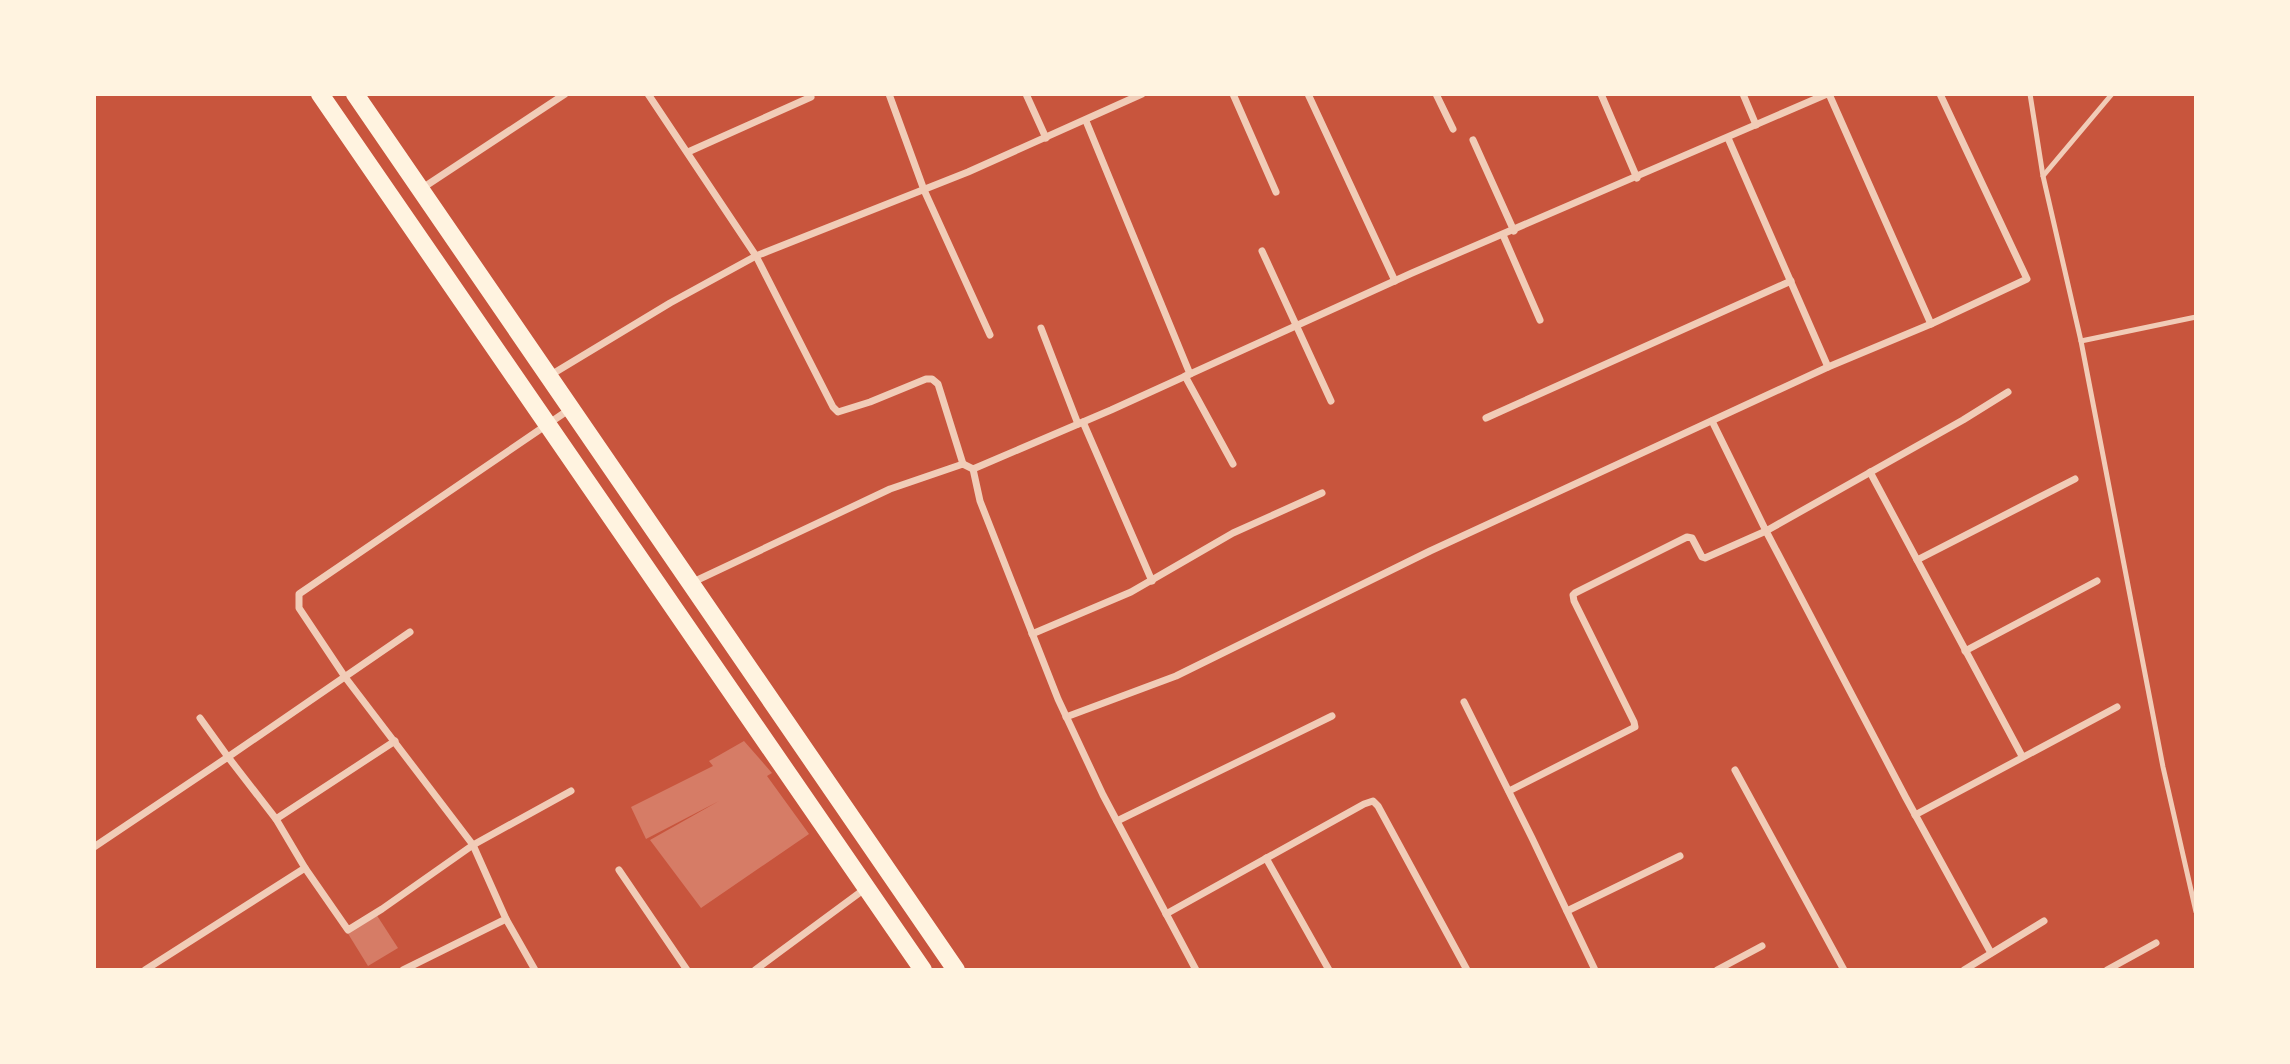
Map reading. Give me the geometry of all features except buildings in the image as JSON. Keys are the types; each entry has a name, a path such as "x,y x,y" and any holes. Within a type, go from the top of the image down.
{"main road":[{"path":"320,94 923,970"},
{"path":"355,94 956,970"}],"street":[{"path":"420,190 565,94"},
{"path":"648,94 756,256 833,407 838,412 932,379 938,384 963,464"},
{"path":"889,94 924,190 990,335"},
{"path":"1026,94 1046,138"},
{"path":"548,376 670,303 756,256 924,190 1086,121 1142,94"},
{"path":"1233,94 1276,192"},
{"path":"1308,94 1395,281"},
{"path":"1436,94 1453,129"},
{"path":"1601,94 1637,178"},
{"path":"1743,94 1756,125"},
{"path":"691,583 890,489 963,464 973,469 1395,281 1828,94 1931,324"},
{"path":"1066,718 1176,676 1430,551 1828,367 1931,324 2027,279 1940,94"},
{"path":"688,152 811,97"},
{"path":"1086,121 1188,375 1233,464"},
{"path":"1728,138 1828,367"},
{"path":"1473,140 1514,231"},
{"path":"1503,235 1540,320"},
{"path":"1262,251 1331,401"},
{"path":"1486,418 1791,281"},
{"path":"1041,328 1152,580"},
{"path":"1509,791 1635,727 1574,601 1575,593 1687,537 1692,538 1705,558 1766,531 2008,392"},
{"path":"535,970 506,919 473,845 345,677 299,608 299,594 570,408"},
{"path":"1712,421 1766,531 1915,815 1991,953"},
{"path":"973,469 980,501 1066,718 1116,821 1196,970"},
{"path":"1870,472 2022,756"},
{"path":"1917,560 2075,479"},
{"path":"1032,634 1131,593 1233,533 1322,493"},
{"path":"1965,651 2097,581"},
{"path":"94,847 410,632"},
{"path":"1464,702 1595,970"},
{"path":"1915,815 2117,707"},
{"path":"1116,821 1332,716"},
{"path":"200,718 275,819 348,930 473,845 571,791"},
{"path":"275,819 395,741"},
{"path":"1735,771 1844,970"},
{"path":"1166,914 1373,801 1467,970"},
{"path":"1567,911 1680,856"},
{"path":"1266,858 1329,970"},
{"path":"145,970 305,868"},
{"path":"619,870 687,970"},
{"path":"755,970 866,888"},
{"path":"403,970 506,919"},
{"path":"1964,970 2044,921"},
{"path":"2107,970 2156,943"},
{"path":"1717,970 1762,946"}],"lane":[{"path":"2030,94 2043,176 2081,341 2163,766 2196,912"},
{"path":"2043,176 2112,94"},
{"path":"2081,341 2196,317"}]}
